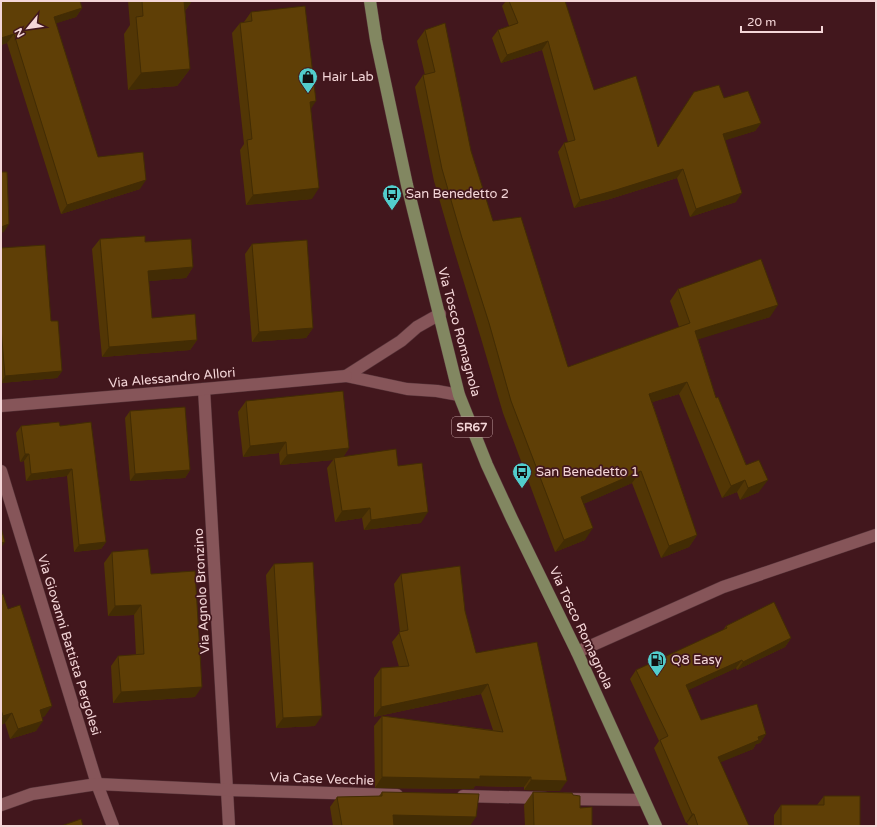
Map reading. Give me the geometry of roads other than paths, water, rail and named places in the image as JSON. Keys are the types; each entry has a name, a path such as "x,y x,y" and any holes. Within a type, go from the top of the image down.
{"main road":[{"name":"Via Tosco Romagnola","path":"370,1 376,40 407,185 459,394 487,465 577,652 656,826"}],"street":[{"name":"Via Alessandro Allori","path":"346,376 400,341 417,327 440,314"},
{"name":"Via Alessandro Allori","path":"1,406 204,390 346,376 407,389 459,394"},
{"name":"Via Agnolo Bronzino","path":"204,390 228,790 228,826"},
{"name":"Via Giovanni Battista Pergolesi","path":"1,471 97,784 114,826"},
{"path":"577,652 723,587 876,535"},
{"name":"Via Case Vecchie","path":"1,805 32,794 97,784 228,790 408,795"},
{"path":"455,796 644,800"}],"place":[{"name":"Hair Lab","path":"308,94"},
{"name":"San Benedetto 2","path":"392,211"},
{"name":"San Benedetto 1","path":"522,489"},
{"name":"Q8 Easy","path":"657,677"}]}
